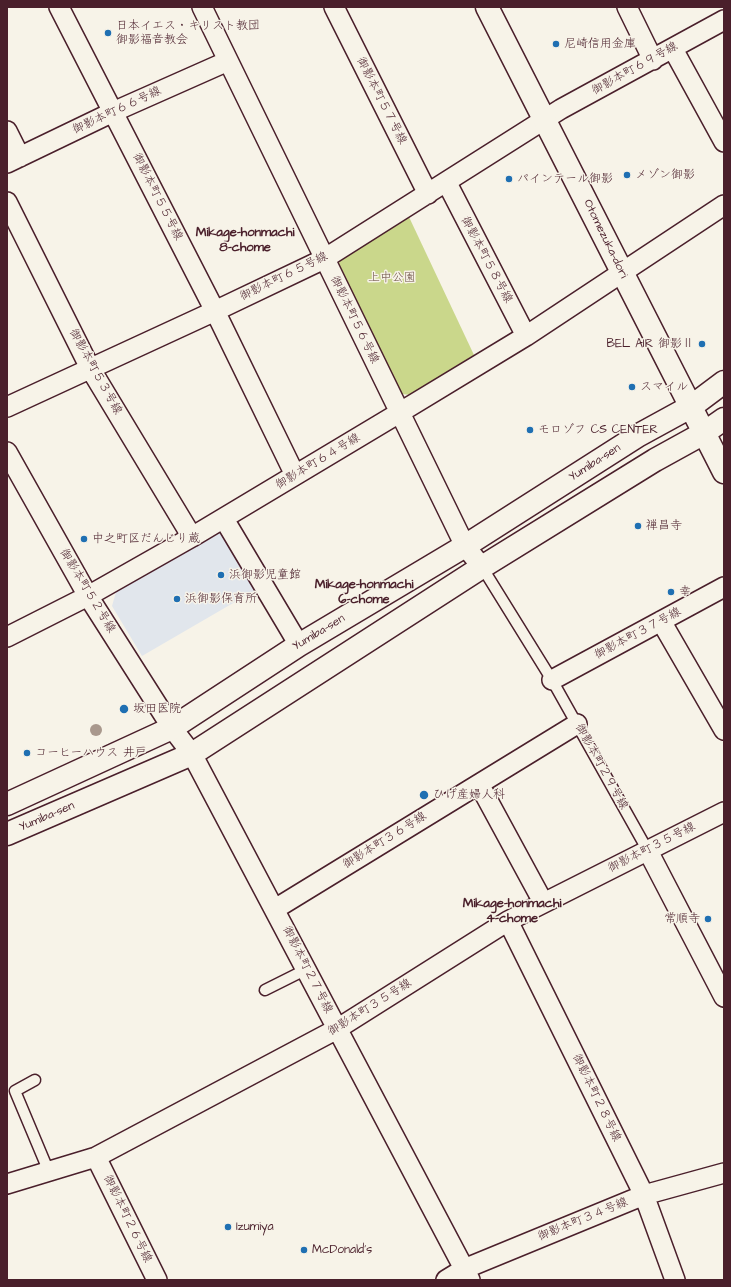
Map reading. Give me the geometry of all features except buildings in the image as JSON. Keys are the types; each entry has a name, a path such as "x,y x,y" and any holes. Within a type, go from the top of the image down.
{"street":[{"name":"御影本町５５号線","path":"59,7 215,311 295,475"},
{"name":"御影本町５６号線","path":"202,7 465,546"},
{"name":"御影本町５７号線","path":"334,7 428,194"},
{"name":"Otomezuka-dori","path":"487,7 546,119 622,274 692,406 724,472"},
{"path":"627,7 653,60"},
{"name":"御影本町６９号線","path":"546,119 724,20"},
{"path":"673,49 724,142"},
{"name":"御影本町６６号線","path":"13,160 113,112 228,61"},
{"name":"御影本町６５号線","path":"7,407 324,259 546,119"},
{"path":"7,131 13,160"},
{"name":"御影本町５８号線","path":"446,183 526,336"},
{"name":"御影本町５３号線","path":"7,202 90,368 192,537"},
{"name":"御影本町６４号線","path":"7,637 88,596 192,537 399,413 526,336 622,274 724,205"},
{"name":"Yumiba-sen","path":"7,804 172,728 299,645 465,546 639,435 692,406 724,382"},
{"name":"Yumiba-sen","path":"7,834 192,754 482,567 655,460 704,433 724,419"},
{"name":"御影本町５２号線","path":"7,452 88,596 172,728"},
{"path":"224,518 299,645"},
{"name":"御影本町２９号線","path":"465,546 482,567"},
{"name":"御影本町３７号線","path":"552,680 724,587"},
{"path":"661,621 724,730"},
{"name":"御影本町３６号線","path":"275,909 577,724"},
{"name":"御影本町２７号線","path":"172,728 192,754 467,1274"},
{"path":"479,784 543,902"},
{"name":"御影本町３５号線","path":"7,1184 96,1158 337,1029 508,921 724,812"},
{"name":"御影本町２９号線","path":"648,851 724,997"},
{"name":"御影本町２８号線","path":"508,921 644,1195 674,1280"},
{"name":"御影本町２６号線","path":"96,1158 157,1280"},
{"name":"御影本町３４号線","path":"446,1280 467,1274 644,1195 724,1173"}],"lane":[{"name":"御影本町２９号線","path":"482,567 552,680 648,851"},
{"path":"265,990 307,969"},
{"path":"35,1080 15,1091 49,1172"}],"shaded area":[{"name":"浜御影保育所","path":"217,532 228,535 259,588 142,656 112,606 116,592"}],"green space":[{"name":"上中公園","path":"409,217 474,355 411,395 402,394 339,264 340,257"}],"place":[{"name":"日本イエス・キリスト教団 御影福音教会","path":"108,33"},
{"name":"尼崎信用金庫","path":"556,44"},
{"name":"メゾン御影","path":"627,175"},
{"name":"パインテール御影","path":"509,179"},
{"name":"BEL AIR 御影Ⅱ","path":"702,344"},
{"name":"スマイル","path":"632,387"},
{"name":"モロゾフ CS CENTER","path":"530,430"},
{"name":"禅昌寺","path":"638,526"},
{"name":"中之町区だんじり蔵","path":"84,539"},
{"name":"浜御影児童館","path":"221,575"},
{"name":"幸","path":"671,592"},
{"name":"浜御影保育所","path":"177,599"},
{"name":"坂田医院","path":"124,709"},
{"name":"コーヒーハウス 井戸","path":"27,753"},
{"name":"ひげ産婦人科","path":"424,795"},
{"name":"常順寺","path":"708,919"},
{"name":"Izumiya","path":"228,1227"},
{"name":"McDonald's","path":"304,1250"}],"district":[{"name":"Mikage-honmachi 8-chome","path":"245,240"},
{"name":"Mikage-honmachi 6-chome","path":"364,592"},
{"name":"Mikage-honmachi 4-chome","path":"512,912"}]}
